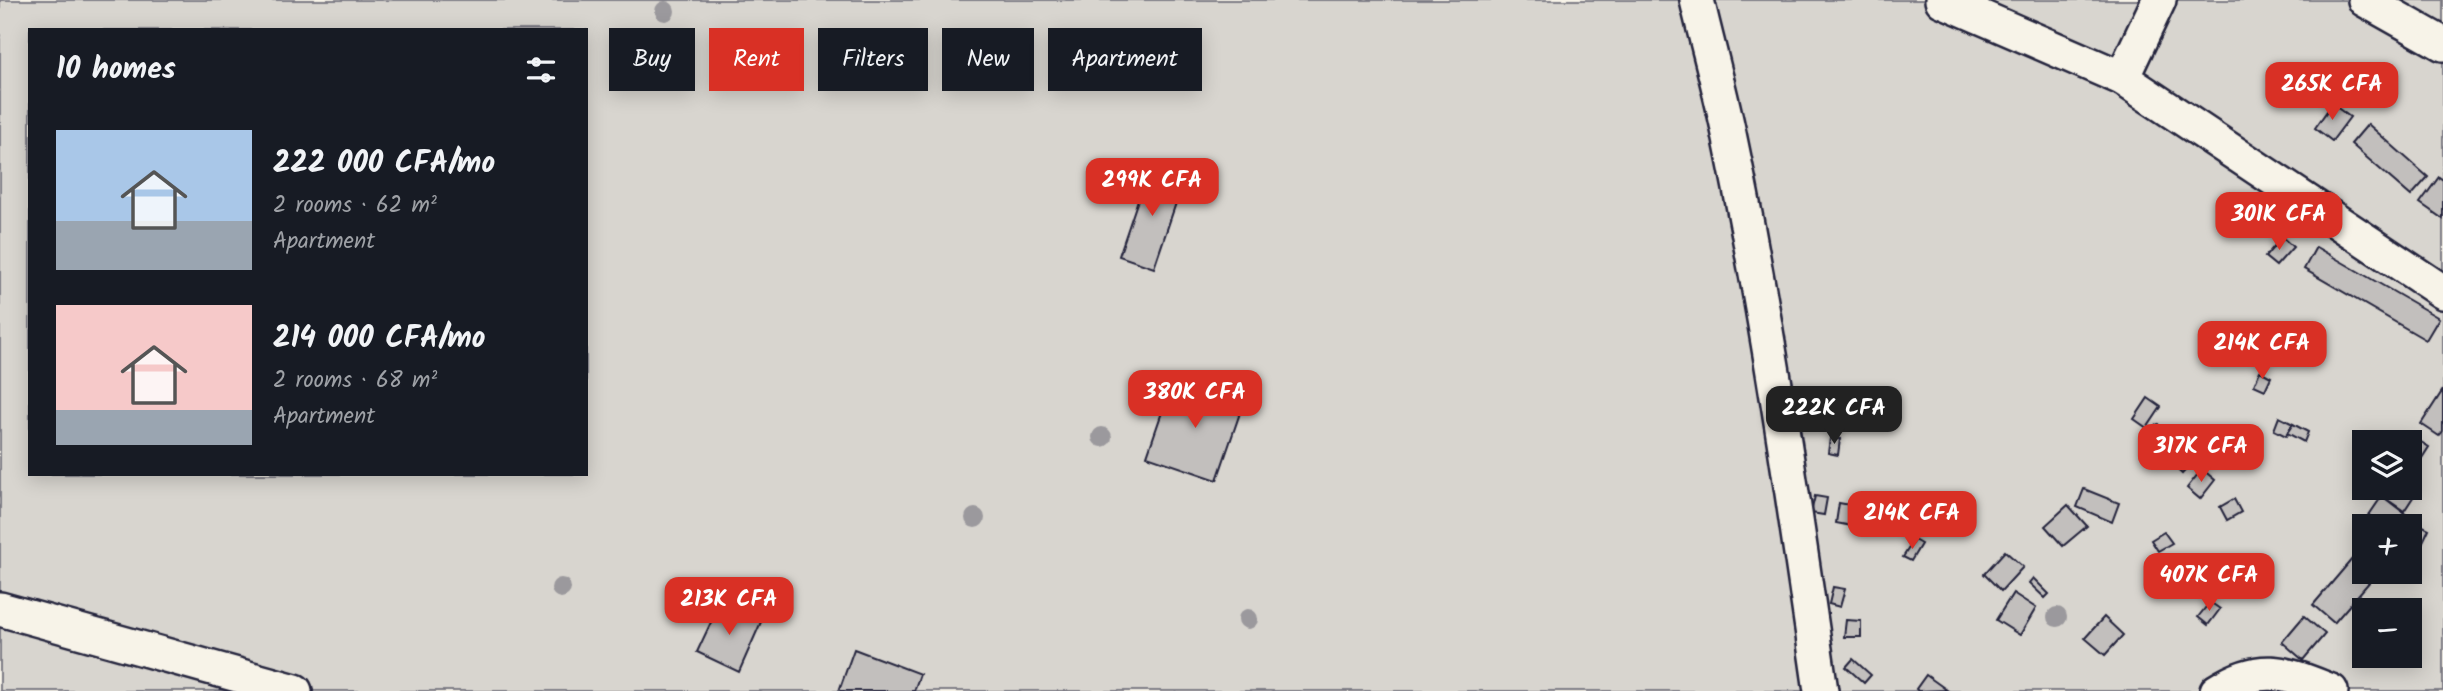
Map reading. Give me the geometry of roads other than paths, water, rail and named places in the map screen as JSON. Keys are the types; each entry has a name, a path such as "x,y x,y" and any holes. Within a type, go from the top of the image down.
{"street":[{"path":"1697,0 1728,128 1753,265 1791,479 1821,691"},
{"path":"1942,0 2122,78 2443,292"},
{"path":"2122,78 2159,0"},
{"path":"2365,0 2443,44"},
{"path":"0,609 295,691"},
{"path":"2217,691 2231,682 2258,673 2289,674 2331,691"}]}
